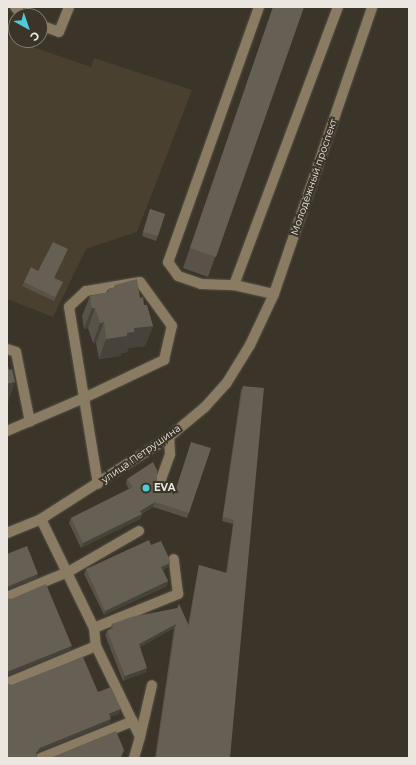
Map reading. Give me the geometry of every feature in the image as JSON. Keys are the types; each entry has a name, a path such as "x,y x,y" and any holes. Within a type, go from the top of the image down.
{"street":[{"path":"48,28 59,32 69,7"},
{"path":"259,7 168,262 178,276 201,284 234,285 274,294"},
{"path":"234,285 338,7"},
{"name":"Молодёжный проспект","path":"250,345 274,294 372,7"},
{"path":"7,431 84,398 164,360 172,326 140,282 86,291 69,308 84,398 98,484"},
{"name":"улица Петрушина","path":"7,533 41,519 98,484 169,437 205,406 226,384 250,345"},
{"path":"7,349 16,352 30,422"},
{"path":"160,482 170,454 169,437"},
{"path":"41,519 94,628 96,646 140,737"},
{"path":"7,597 68,572 139,531"},
{"path":"94,628 178,594 174,559"},
{"path":"7,683 96,646"},
{"path":"134,758 152,685"},
{"path":"41,758 133,722"}],"shaded area":[{"path":"7,38 8,48 36,48 91,67 94,58 192,90 137,232 86,249 53,317 7,299"}],"building":[{"path":"273,7 304,7 216,257 190,248"},
{"path":"150,209 165,214 158,236 143,232"},
{"path":"53,242 68,249 54,278 63,282 55,297 24,282 31,267 38,271"},
{"path":"137,279 140,298 143,297 144,305 147,305 153,326 134,328 134,332 127,333 127,336 106,339 104,322 100,323 95,308 92,308 90,296 109,292 108,289 116,287 115,285"},
{"path":"7,362 9,370 12,369 15,382 7,384"},
{"path":"243,386 264,388 230,758 156,758 176,624 139,644 147,668 125,676 107,631 113,628 112,624 131,617 178,608 179,604 189,626 199,565 227,573 234,520 223,517"},
{"path":"191,442 211,448 189,513 155,502 140,511 142,514 83,543 71,518 133,487 127,479 153,462 157,470 157,481 165,482 174,495"},
{"path":"149,540 151,545 161,541 170,560 170,563 161,567 168,581 105,611 86,569"},
{"path":"27,546 38,574 7,587 7,554"},
{"path":"46,584 72,646 7,672 7,598 11,599"},
{"path":"83,657 98,692 111,687 121,709 109,714 111,719 40,748 36,753 38,758 7,758 7,683 11,685"},
{"path":"116,731 124,750 121,758 50,758"}],"place":[{"name":"EVA","path":"146,488"}]}
